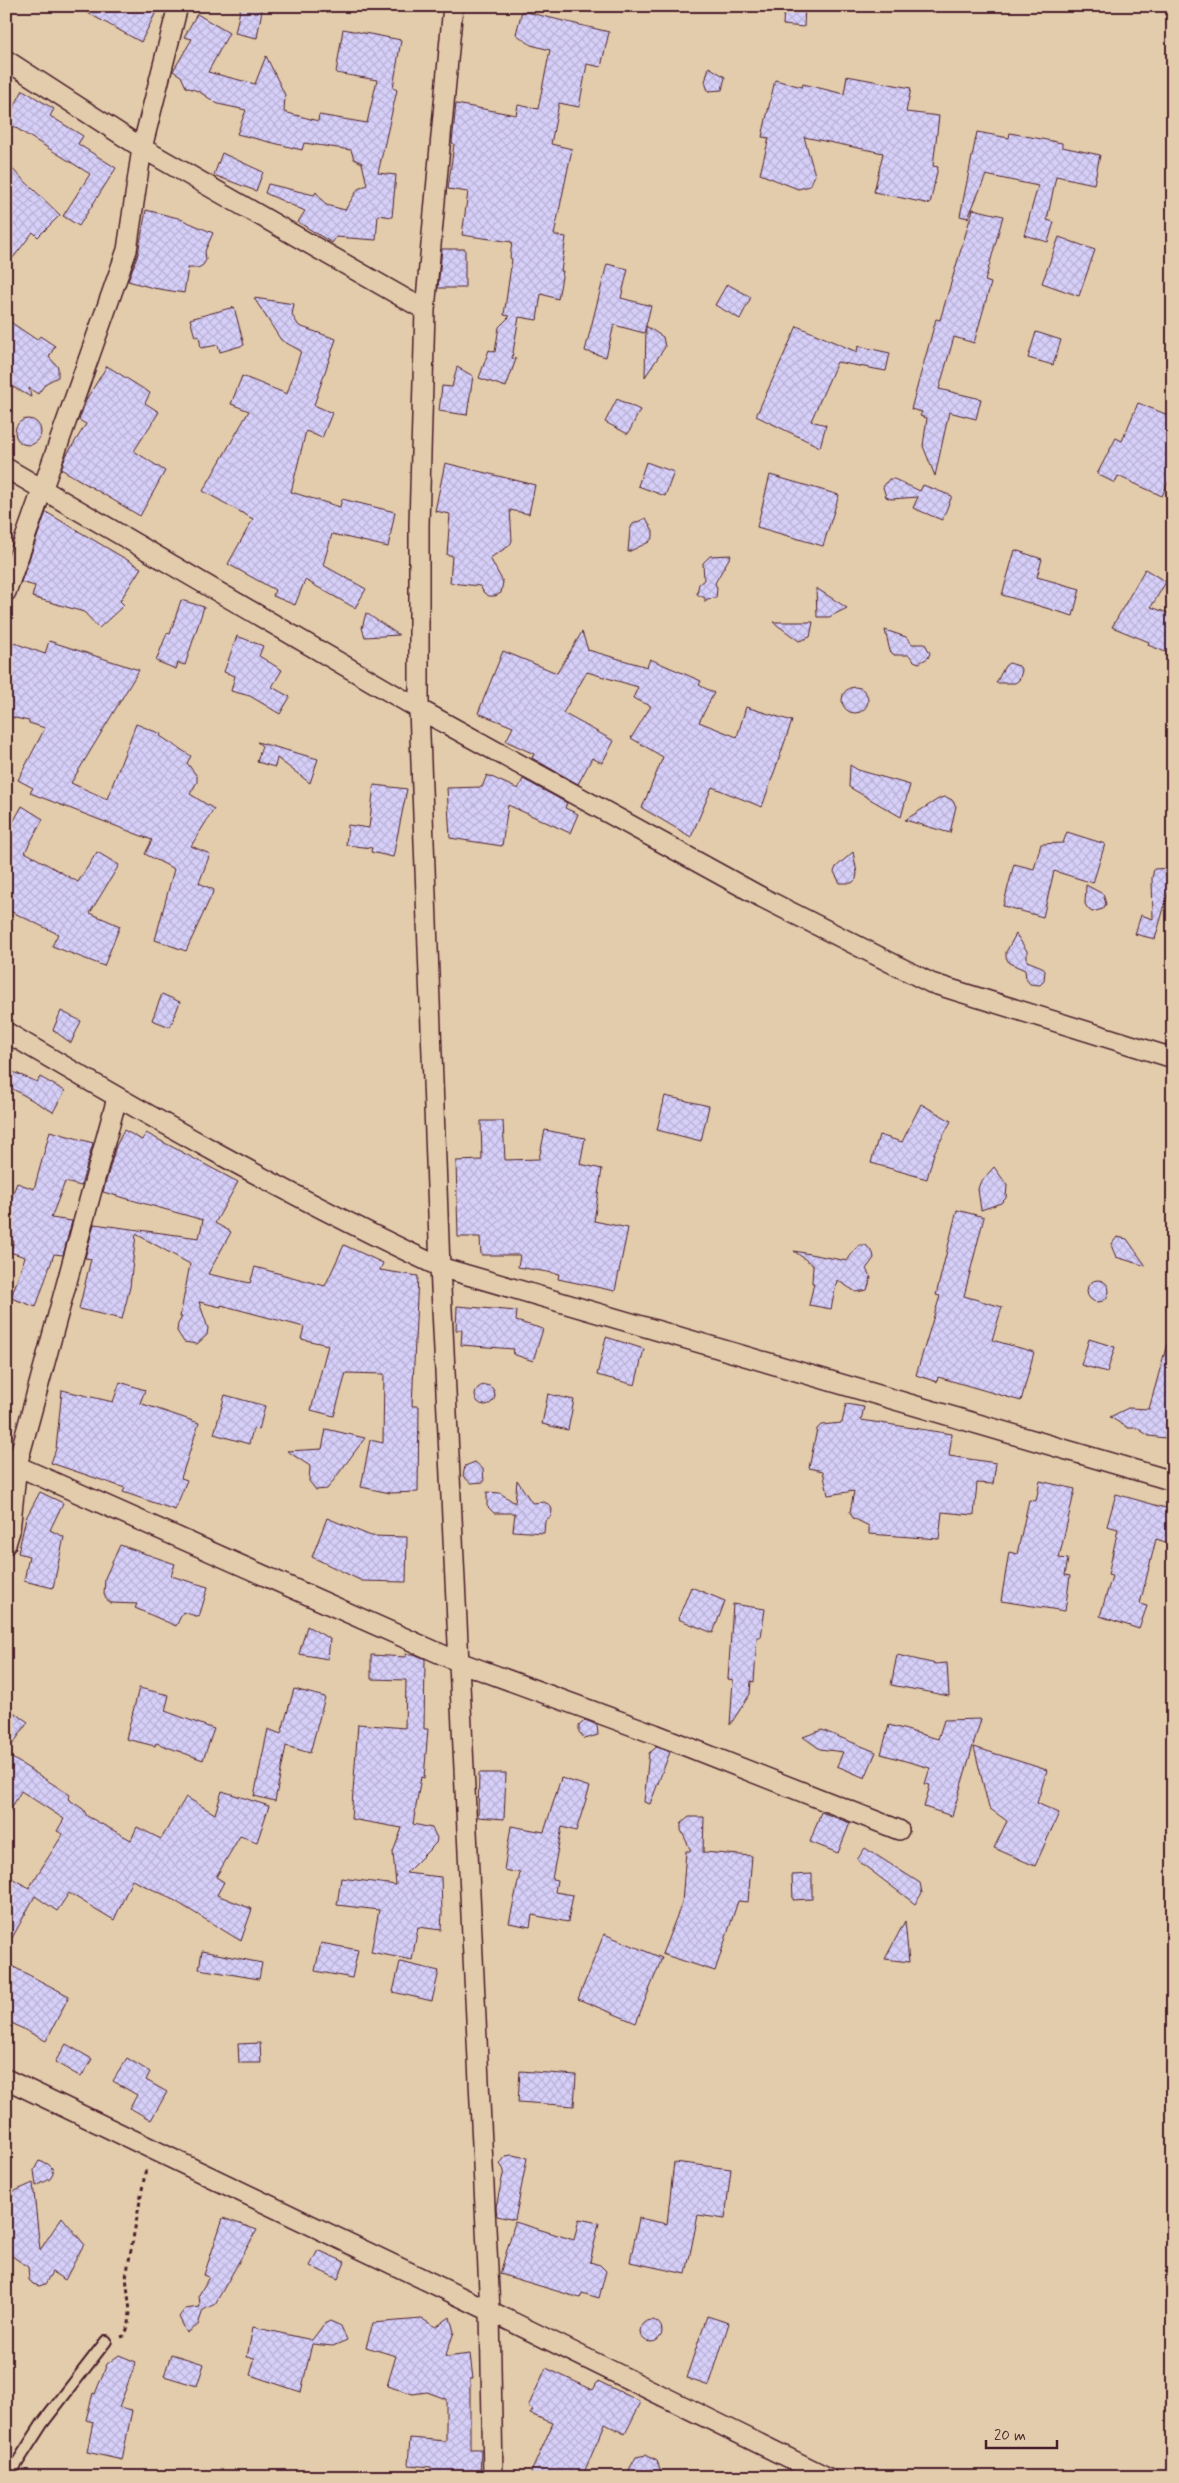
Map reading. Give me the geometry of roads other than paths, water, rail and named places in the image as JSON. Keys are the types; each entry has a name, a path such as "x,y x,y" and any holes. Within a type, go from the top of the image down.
{"street":[{"path":"6,592 127,250 142,148 178,6"},
{"path":"453,6 425,310 419,525 419,709 440,1267 490,2311 493,2477"},
{"path":"6,60 142,148 425,310"},
{"path":"6,468 419,709 763,898 931,983 1173,1058"},
{"path":"6,1032 117,1098 350,1225 440,1267 1173,1481"},
{"path":"6,1544 10,1531 12,1463 117,1098"},
{"path":"12,1463 458,1662 656,1734 899,1830"},
{"path":"6,2079 490,2311 827,2477"}],"lane":[{"path":"8,2477 42,2424 106,2341"}]}
